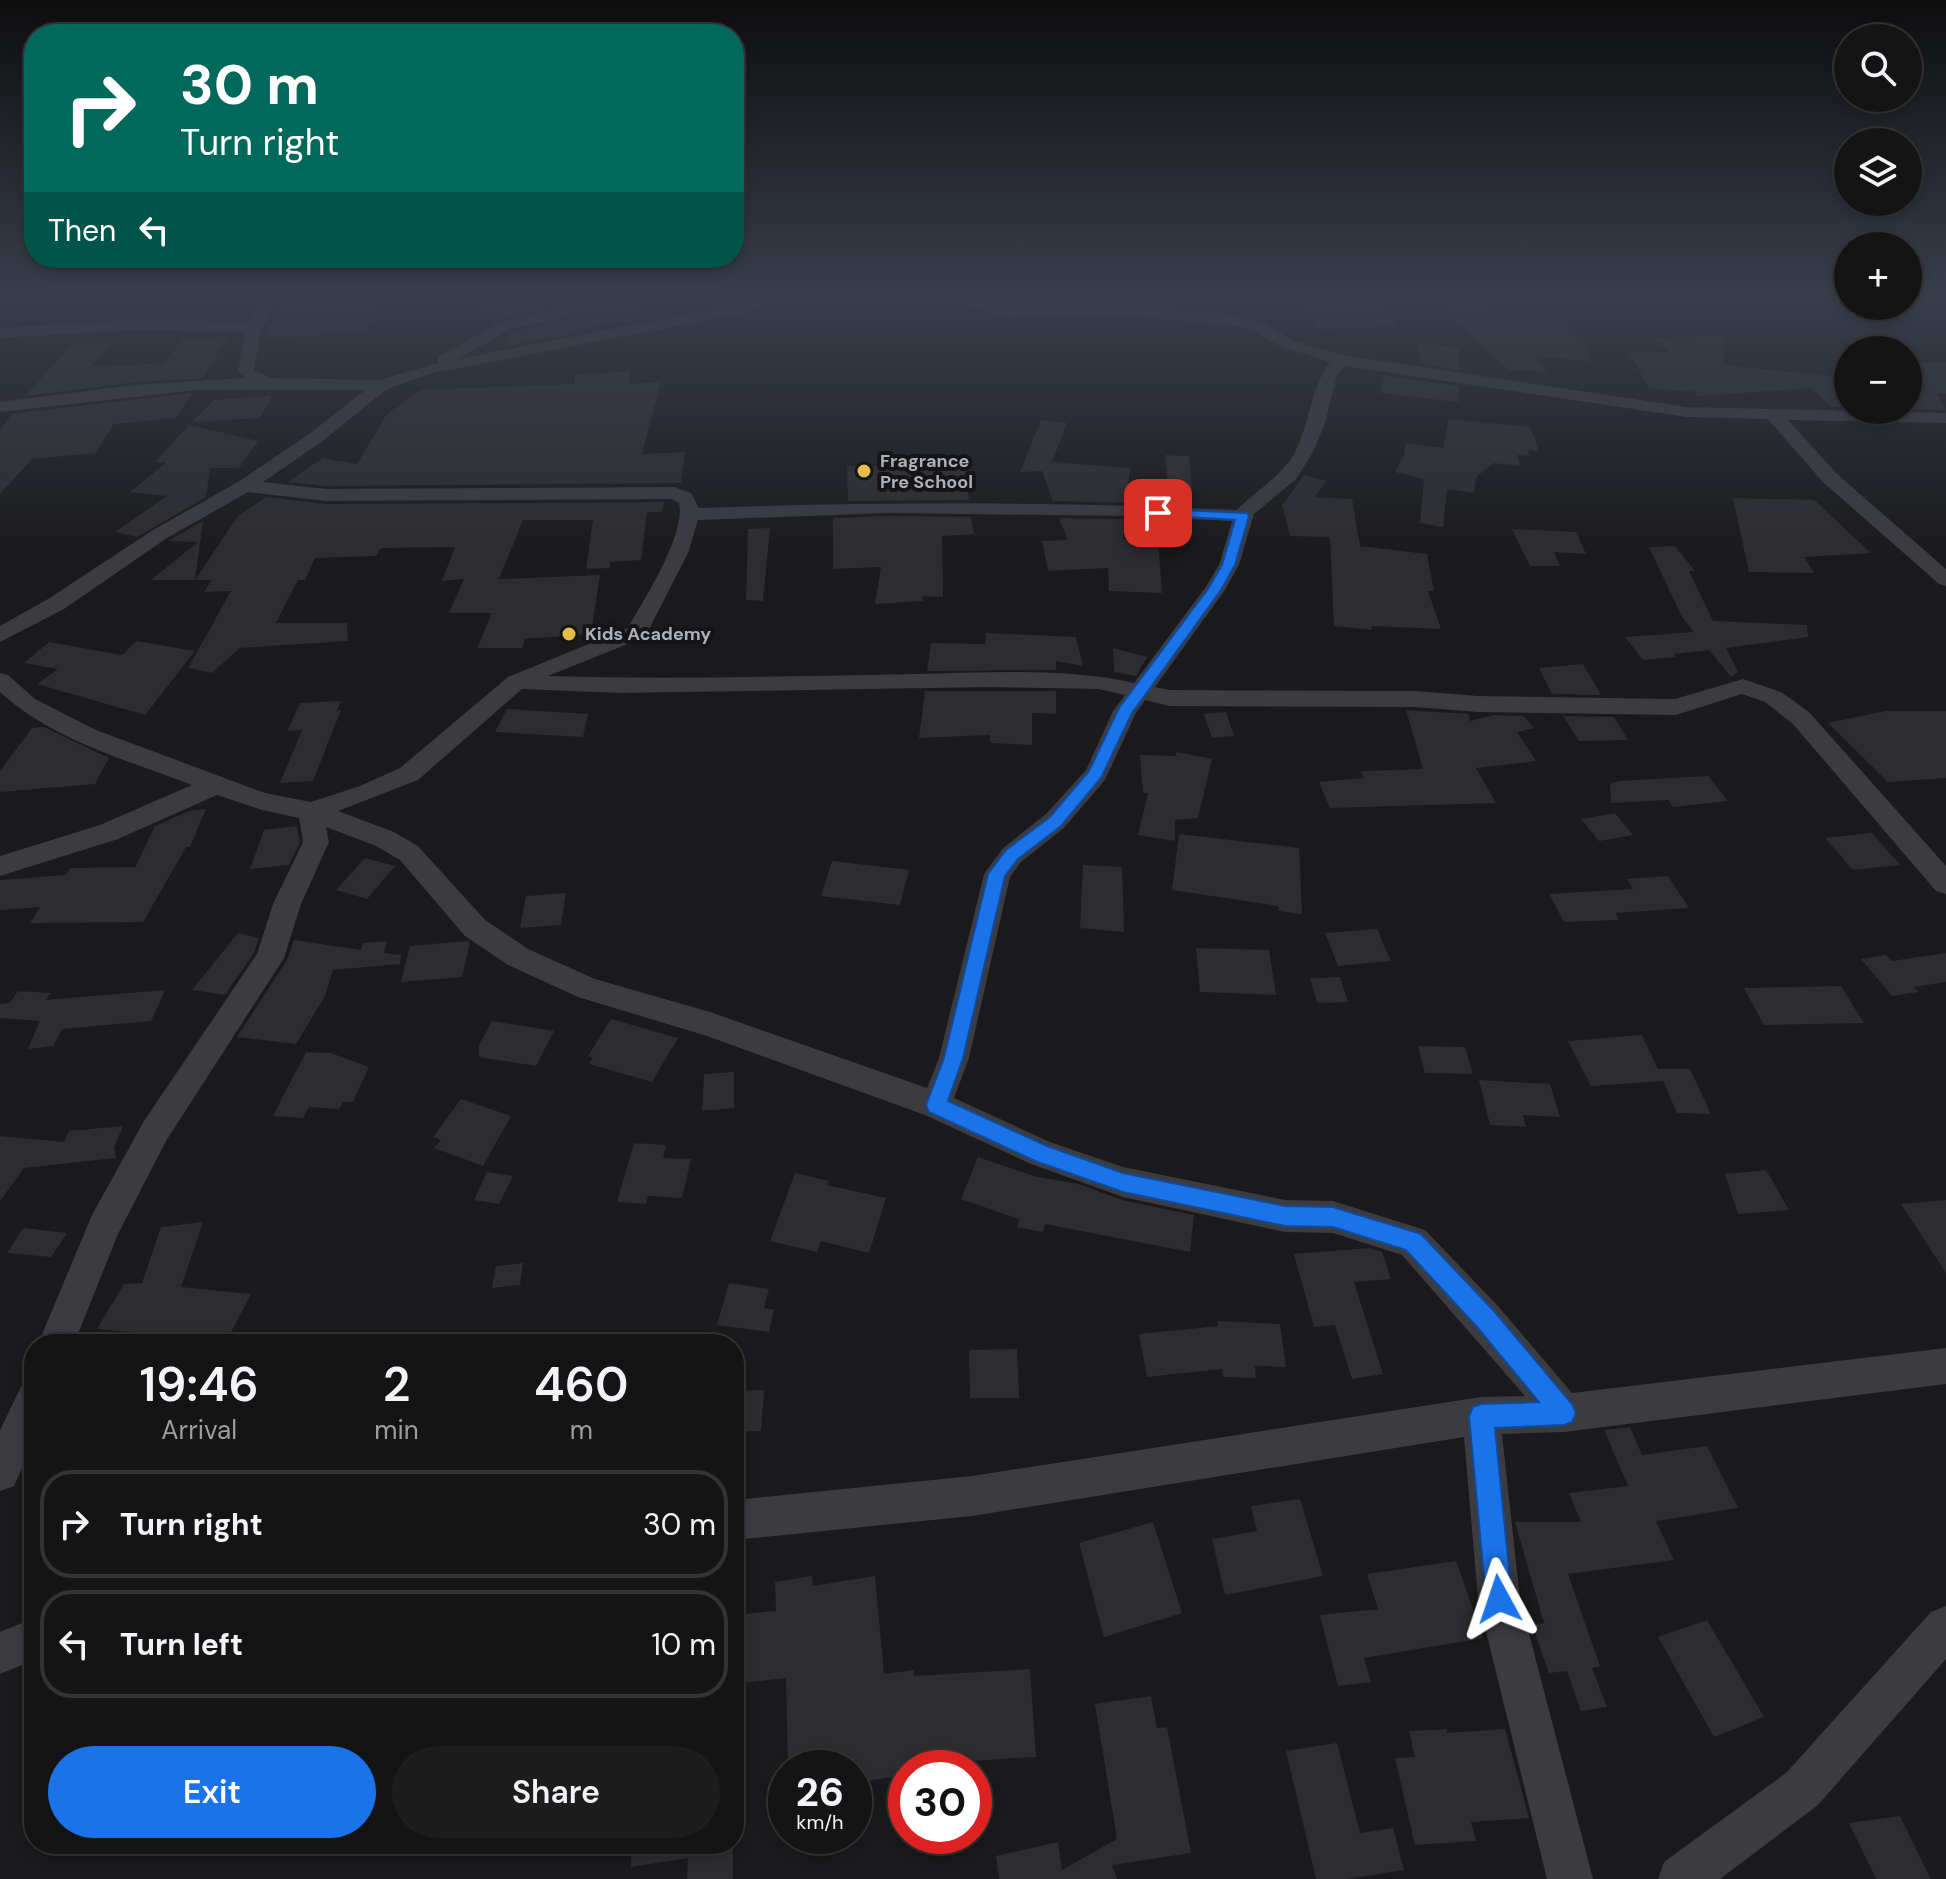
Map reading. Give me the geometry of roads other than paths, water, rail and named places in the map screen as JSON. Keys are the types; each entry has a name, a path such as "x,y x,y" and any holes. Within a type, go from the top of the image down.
{"street":[{"path":"263,381 268,383"},
{"path":"0,407 132,390 268,383 381,385 394,381"},
{"path":"936,1105 954,1058 997,874 1012,855 1055,821 1096,774 1111,736 1141,689 1215,590 1229,565 1243,516 1279,485 1296,464 1316,423 1327,381"},
{"path":"1478,381 1687,412 1946,418"},
{"path":"0,635 56,604 160,534 245,486 325,431 381,385"},
{"path":"1775,416 1830,478 1946,580"},
{"path":"245,486 326,495 674,493 688,501 690,514 678,553 637,632 516,682 409,774 369,792 311,811"},
{"path":"690,514 888,507 1128,510 1243,516"},
{"path":"0,680 27,704 55,721 216,785 262,801 311,811 385,839 409,853 475,928 518,957 588,989 710,1024 936,1105 1042,1154 1123,1182 1285,1216 1333,1217 1413,1242 1485,1319 1564,1413"},
{"path":"516,682 620,686 988,680 1099,682 1141,689 1150,695 1169,698 1415,699 1478,704 1676,707 1743,686 1773,697 1801,718 1946,884"},
{"path":"0,866 109,832 216,785"},
{"path":"60,1334 104,1226 155,1131 270,958 287,904 316,842 311,811"},
{"path":"744,1519 972,1496 1481,1416 1564,1413 1946,1366"},
{"path":"1481,1416 1499,1599 1570,1879"},
{"path":"0,1472 24,1421"},
{"path":"1681,1879 1802,1789 1946,1627"},
{"path":"0,1653 24,1643"}],"place":[{"name":"Fragrance Pre School","path":"864,471"},
{"name":"Kids Academy","path":"569,634"}]}
